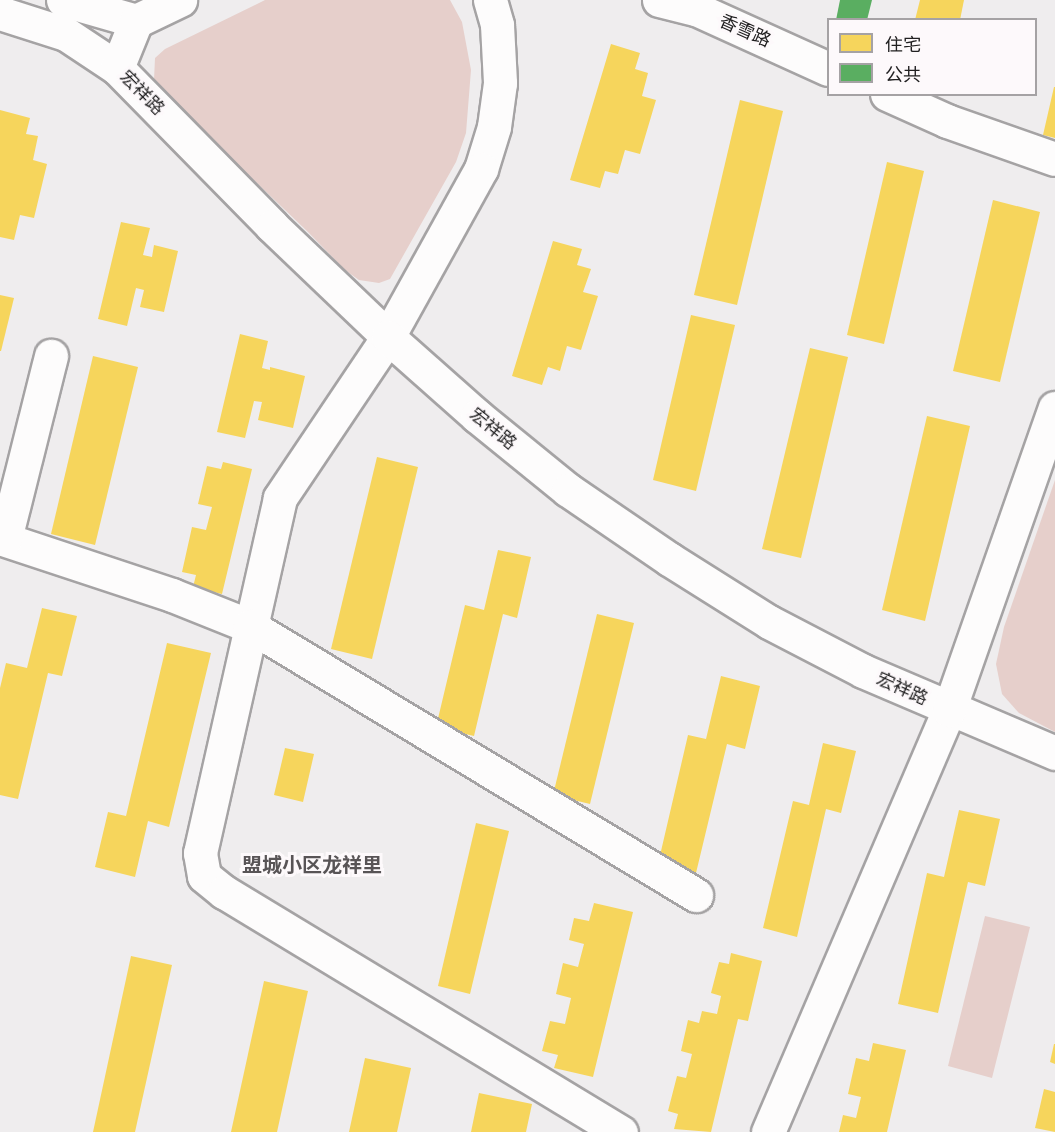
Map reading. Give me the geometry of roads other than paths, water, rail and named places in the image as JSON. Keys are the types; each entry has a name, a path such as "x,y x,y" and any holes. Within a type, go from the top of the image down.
{"street":[{"path":"63,0 136,21 180,0"},
{"path":"490,0 497,25 500,83 494,128 482,169 388,337 280,498 200,853 204,876 234,898 621,1132"},
{"name":"香雪路","path":"659,0 698,5 827,69"},
{"name":"宏祥路","path":"0,13 66,34 117,68 272,226 388,337 477,416 568,490 669,559 769,622 863,671 949,710 1055,753"},
{"path":"117,68 136,21"},
{"path":"891,96 947,121 1055,159"},
{"path":"51,356 3,539 172,595 250,626 696,895"},
{"path":"768,1132 949,710 1055,408"}],"district":[{"name":"盟城小区龙祥里","path":"312,865"}]}
